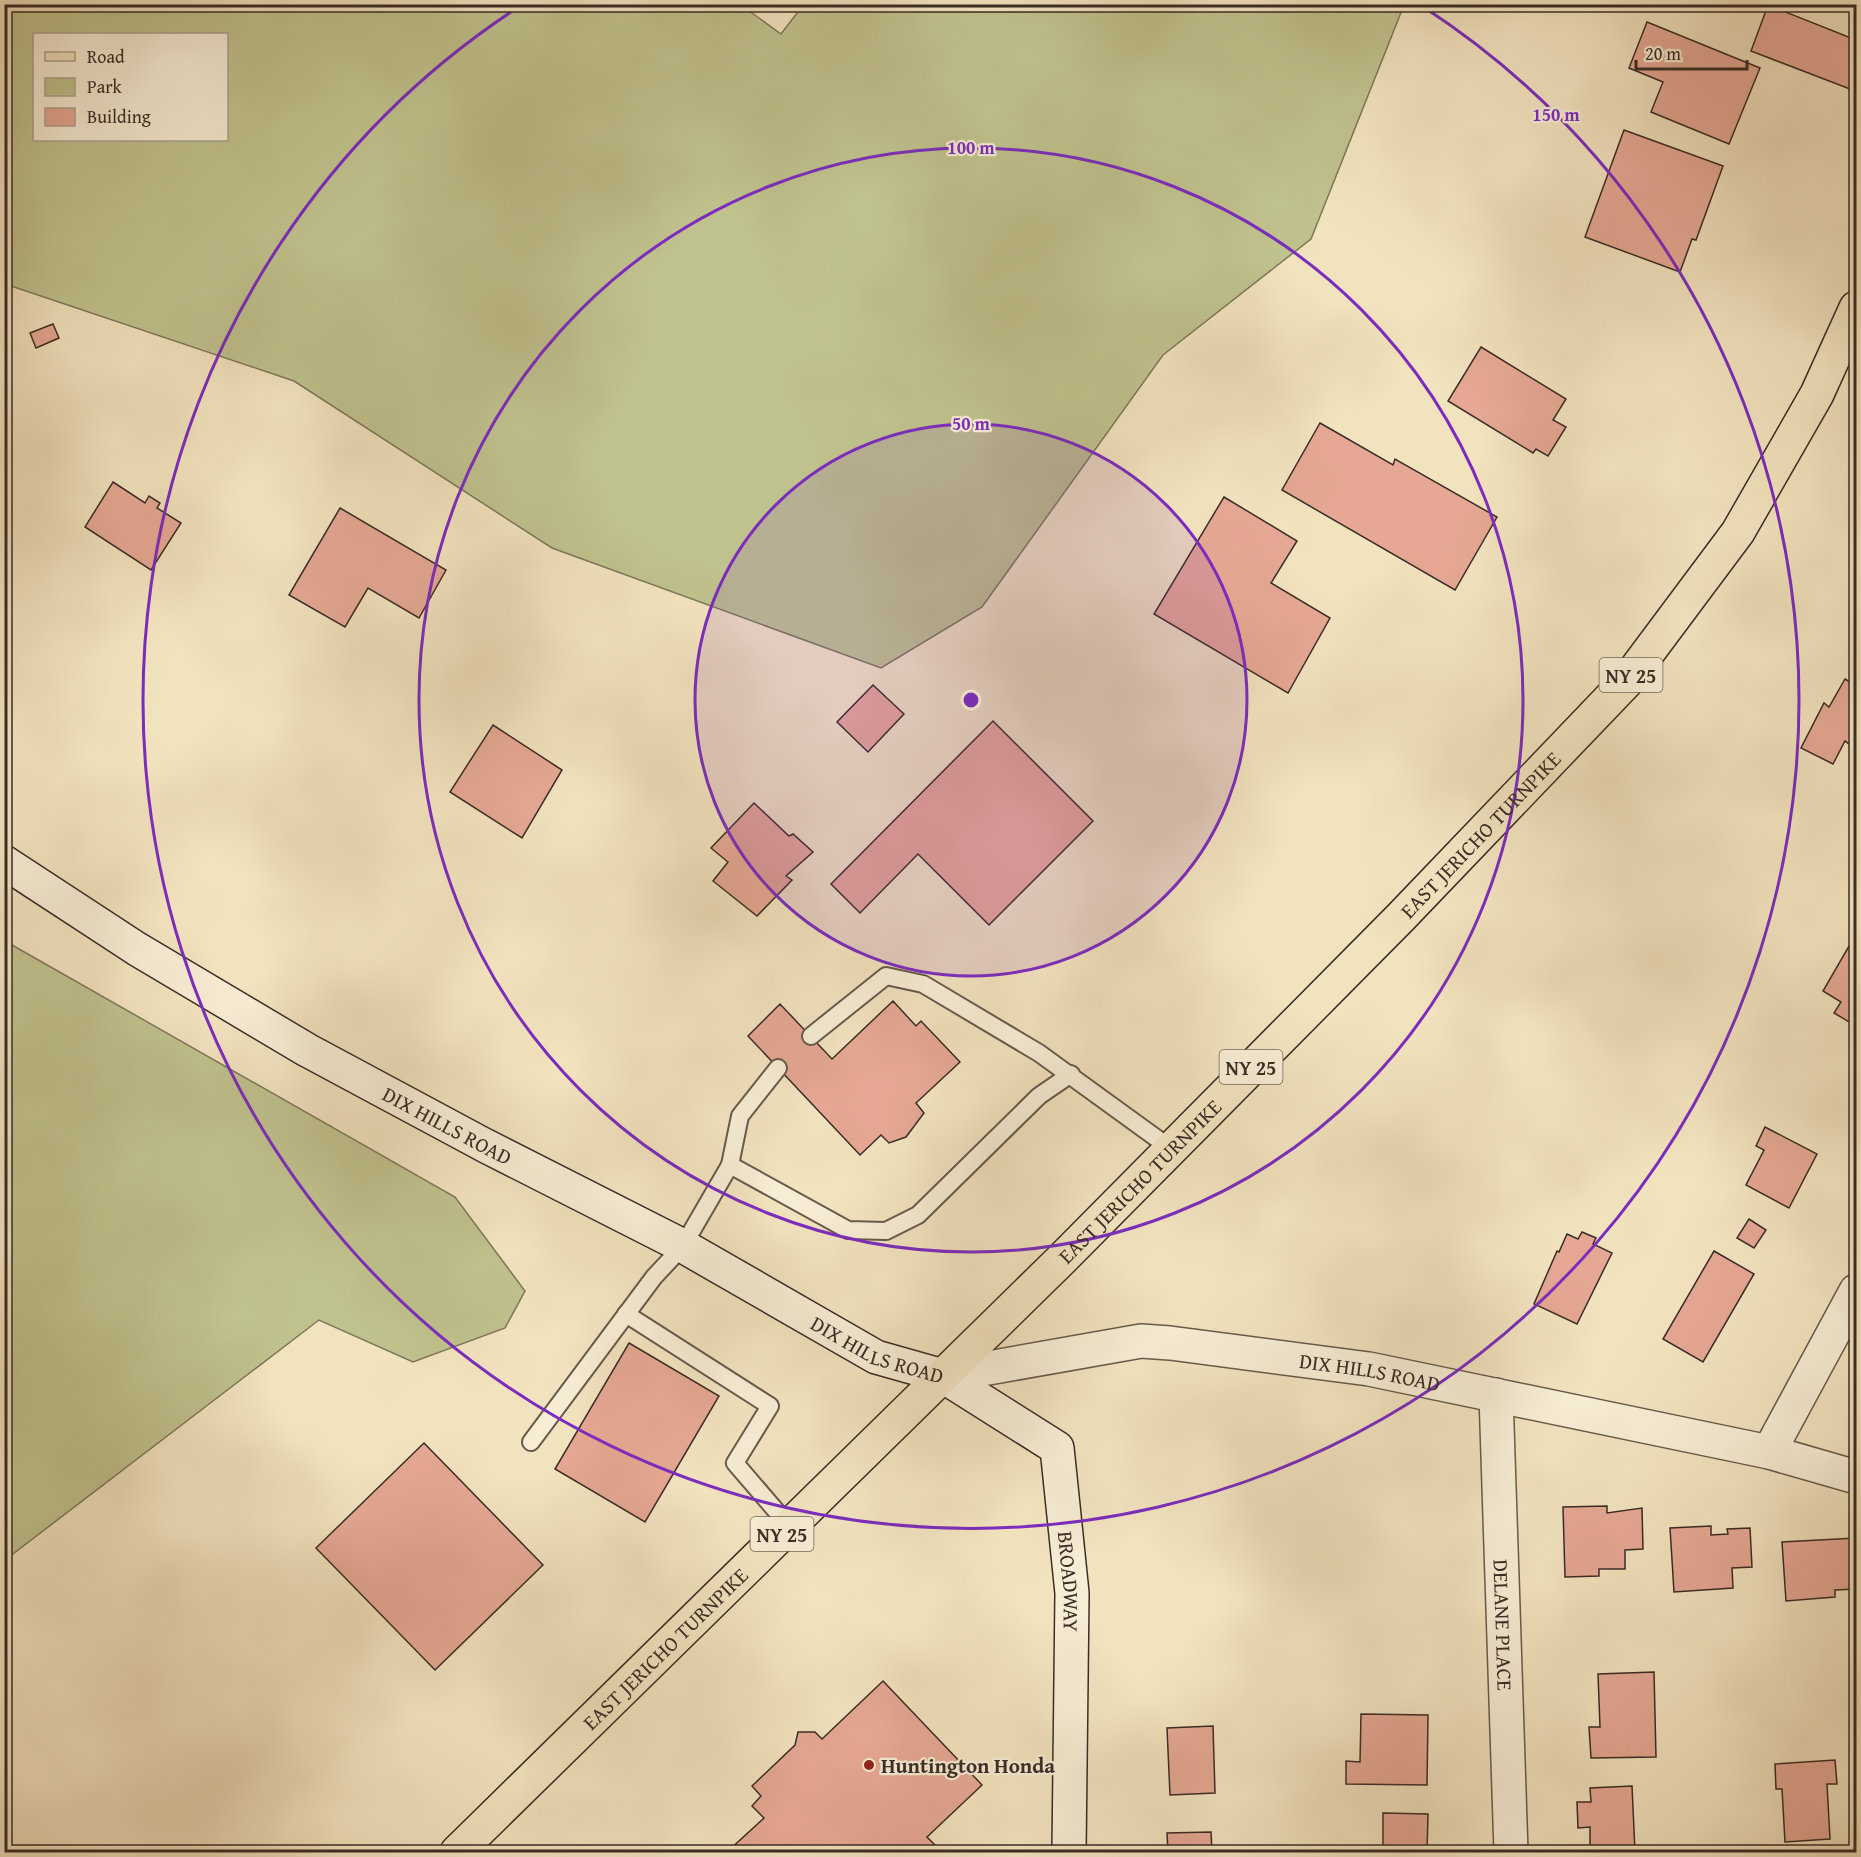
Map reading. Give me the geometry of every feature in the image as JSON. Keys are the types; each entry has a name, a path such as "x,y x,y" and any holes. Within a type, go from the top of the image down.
{"main road":[{"name":"EAST JERICHO TURNPIKE","path":"457,1852 943,1376 1386,932 1626,682 1738,532 1817,394 1857,308"}],"street":[{"name":"DIX HILLS ROAD","path":"4,862 137,949 307,1050 494,1150 683,1246 876,1357 943,1376 1141,1341 1368,1369 1769,1452 1857,1477"},
{"path":"1769,1452 1857,1291"},
{"name":"BROADWAY","path":"943,1376 1057,1448 1072,1593 1069,1852"},
{"name":"DELANE PLACE","path":"1496,1395 1511,1852"}],"lane":[{"path":"811,1036 886,976 923,984 1071,1074 1170,1148"},
{"path":"531,1442 626,1314 683,1246 730,1165 741,1116 778,1068"},
{"path":"730,1165 848,1230 886,1231 918,1215 1039,1096 1071,1074"},
{"path":"626,1314 770,1406 735,1463 790,1527"}],"green space":[{"path":"804,4 1404,5 1311,239 1163,355 982,607 881,668 552,548 294,381 5,284 5,5 741,5 781,34"},
{"path":"5,941 455,1197 525,1291 505,1328 413,1362 319,1320 5,1560"}],"building":[{"path":"1768,5 1856,40 1856,72 1850,89 1751,51"},
{"path":"1647,22 1760,68 1729,144 1651,112 1663,82 1629,68"},
{"path":"1624,130 1723,166 1696,240 1692,239 1680,272 1585,237"},
{"path":"53,324 59,338 36,348 30,333"},
{"path":"1481,347 1566,399 1553,420 1566,427 1548,456 1536,449 1533,453 1448,401"},
{"path":"1320,423 1393,465 1395,459 1497,517 1455,590 1282,490"},
{"path":"113,482 145,503 149,496 160,503 157,508 181,523 151,570 85,527"},
{"path":"1224,497 1297,541 1271,583 1330,618 1288,693 1154,614"},
{"path":"340,508 446,570 419,618 368,588 345,627 289,595"},
{"path":"1845,679 1856,686 1856,730 1849,744 1845,741 1833,764 1801,748 1824,703 1829,707"},
{"path":"873,685 904,714 868,752 837,722"},
{"path":"993,721 1093,821 989,925 918,854 860,913 831,884"},
{"path":"493,725 562,770 522,838 450,792"},
{"path":"754,803 789,836 793,834 813,852 786,876 792,880 757,916 713,881 728,862 711,848"},
{"path":"1849,946 1856,951 1856,1026 1834,1013 1841,1002 1823,991"},
{"path":"893,1001 916,1026 921,1021 960,1062 916,1103 924,1113 906,1137 889,1143 881,1135 860,1155 748,1036 780,1004 832,1059"},
{"path":"1765,1127 1817,1154 1789,1208 1746,1185 1764,1150 1756,1146"},
{"path":"1749,1219 1766,1230 1754,1248 1737,1238"},
{"path":"1582,1232 1596,1238 1593,1244 1612,1253 1577,1324 1534,1304 1567,1234 1578,1239"},
{"path":"1714,1251 1754,1274 1703,1362 1663,1339"},
{"path":"629,1343 719,1396 645,1522 555,1469"},
{"path":"424,1443 543,1565 435,1670 316,1548"},
{"path":"1607,1506 1607,1513 1642,1508 1643,1549 1625,1550 1625,1569 1599,1569 1599,1576 1565,1577 1563,1507"},
{"path":"1711,1526 1711,1535 1728,1534 1727,1529 1750,1528 1752,1567 1732,1568 1733,1588 1674,1592 1670,1528"},
{"path":"1856,1538 1856,1589 1835,1590 1835,1597 1786,1601 1782,1542"},
{"path":"1654,1672 1656,1757 1591,1758 1589,1727 1600,1727 1598,1674"},
{"name":"Huntington Honda","path":"883,1681 982,1785 927,1837 942,1852 727,1852 764,1818 752,1806 761,1796 752,1786 795,1745 798,1732 815,1732 822,1739"},
{"path":"1361,1714 1428,1715 1427,1785 1346,1784 1346,1761 1360,1762"},
{"path":"1213,1726 1215,1793 1170,1795 1167,1728"},
{"path":"1835,1760 1837,1784 1827,1784 1830,1839 1785,1842 1782,1789 1776,1789 1775,1764"},
{"path":"1632,1786 1635,1852 1590,1852 1590,1827 1578,1828 1577,1802 1591,1802 1590,1788"},
{"path":"1383,1813 1428,1814 1427,1852 1383,1852"},
{"path":"1211,1832 1212,1852 1168,1852 1167,1833"}],"place":[{"name":"Huntington Honda","path":"869,1765"}]}
